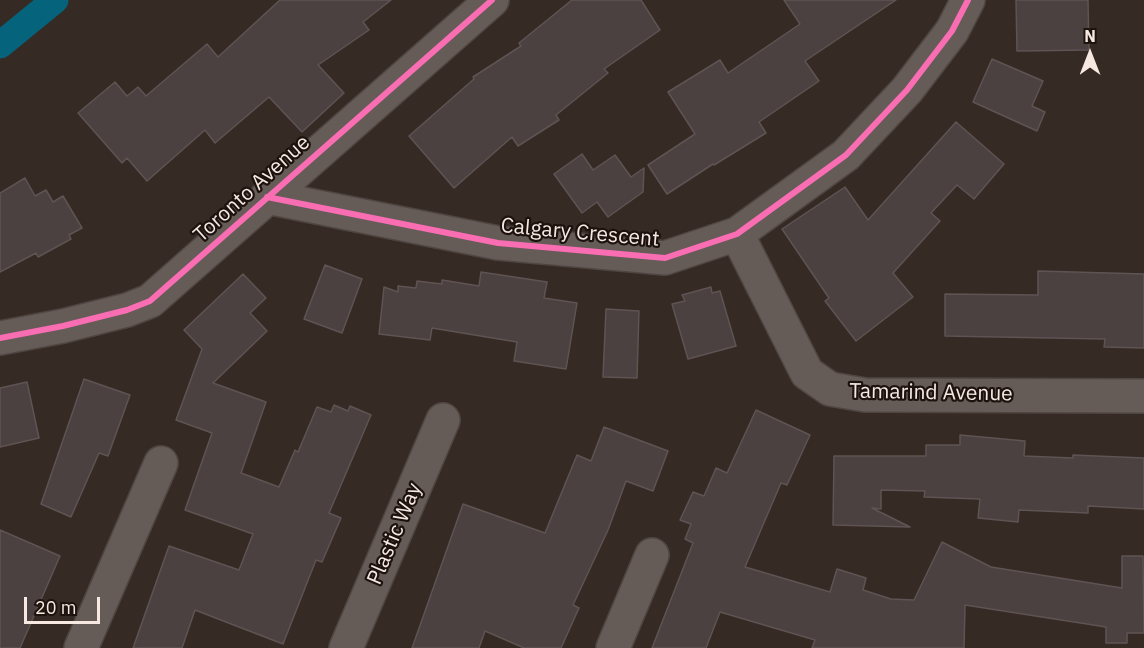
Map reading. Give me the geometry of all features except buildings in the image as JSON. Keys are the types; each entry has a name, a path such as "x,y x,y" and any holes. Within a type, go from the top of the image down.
{"street":[{"name":"Toronto Avenue","path":"0,338 63,326 127,310 150,301 492,0"},
{"name":"Calgary Crescent","path":"267,197 498,243 666,258 737,234 846,155 907,90 952,31 968,0"},
{"name":"Tamarind Avenue","path":"737,234 807,373 830,390 865,395 1144,396"},
{"name":"Plastic Way","path":"346,648 443,420"},
{"path":"81,648 161,463"},
{"path":"613,648 652,555"}],"waterway":[{"path":"0,45 55,0"}],"cycle path":[{"path":"0,338 63,326 127,310 150,301 492,0"},
{"path":"267,197 498,243 665,258 737,234 846,155 907,90 952,31 968,0"}]}
